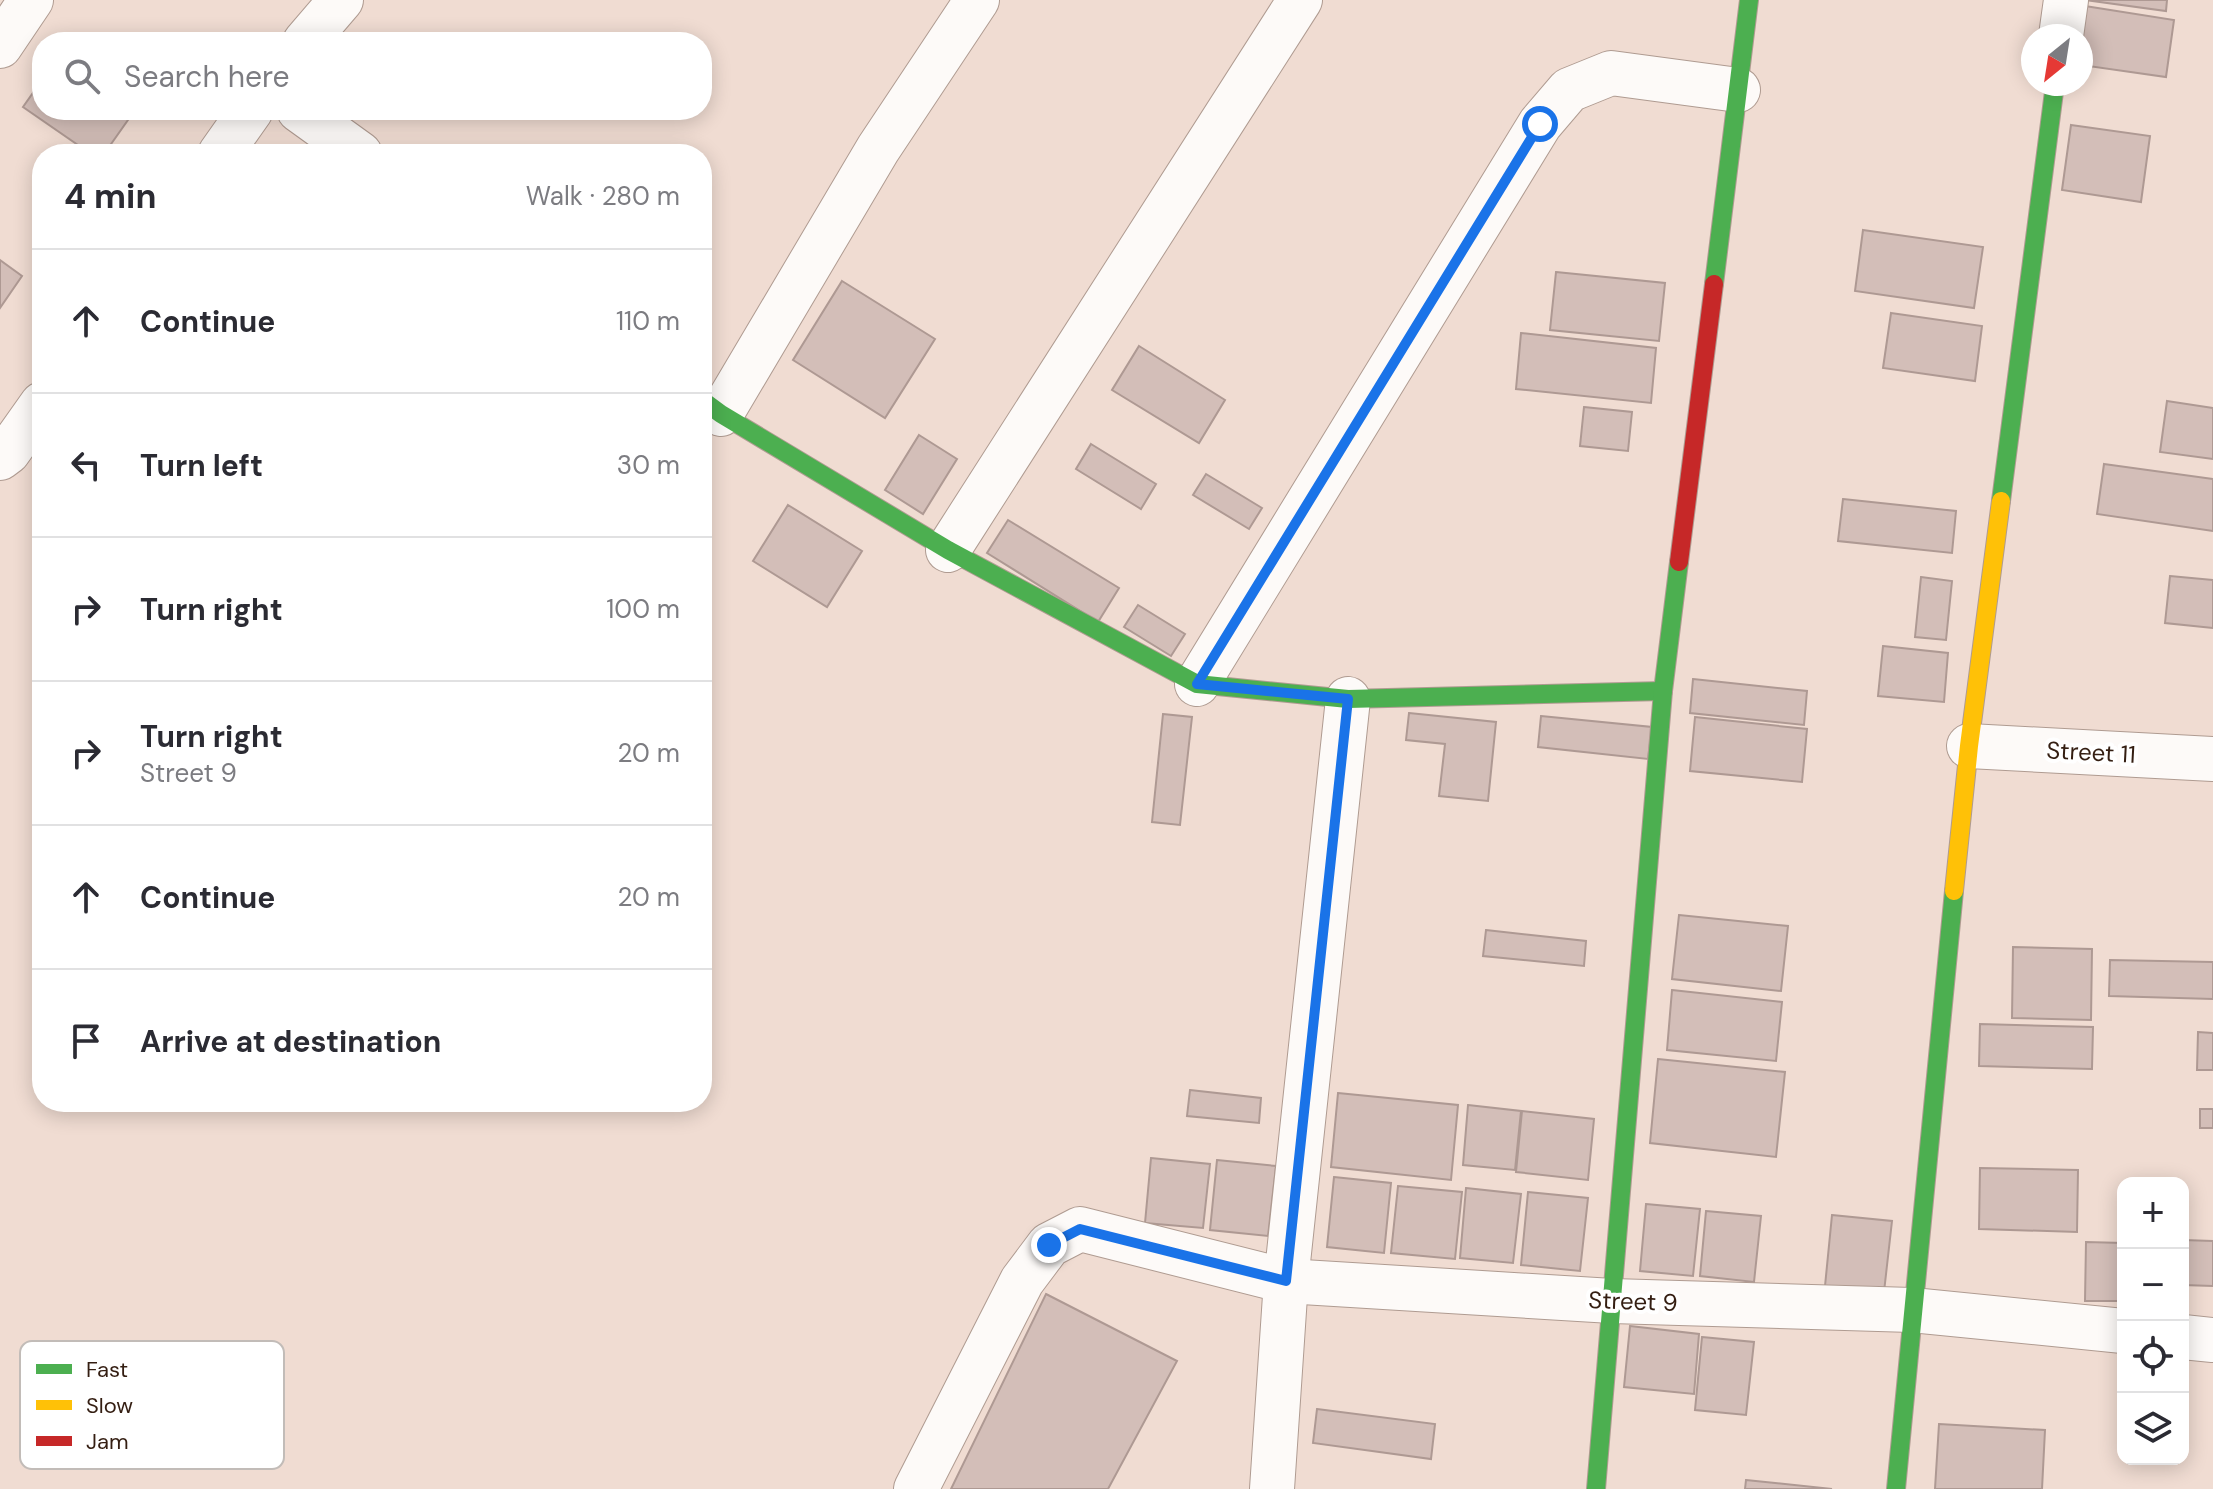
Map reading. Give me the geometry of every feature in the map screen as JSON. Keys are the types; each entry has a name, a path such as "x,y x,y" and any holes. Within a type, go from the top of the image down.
{"street":[{"path":"0,46 31,0"},
{"path":"314,32 341,0"},
{"path":"977,0 712,407 948,550 1197,684 1348,699 1663,691"},
{"path":"948,550 1300,0"},
{"path":"1596,1489 1663,691 1749,0"},
{"path":"2063,24 2066,0"},
{"path":"1197,684 1540,124 1569,90 1611,73 1738,90"},
{"path":"1896,1489 1969,746 2053,96"},
{"path":"227,144 244,120"},
{"path":"313,120 346,144"},
{"path":"0,458 8,452 32,418"},
{"path":"1272,1489 1286,1281 1348,699"},
{"name":"Street 11","path":"1969,746 2213,759"},
{"name":"Street 9","path":"916,1489 1022,1281 1049,1245 1080,1229 1286,1281 1612,1301 1912,1310 2117,1330"},
{"path":"2189,1338 2213,1340"}],"building":[{"path":"2085,0 2167,0 2166,11"},
{"path":"2085,6 2174,20 2166,77 2093,67 2093,24 2083,24"},
{"path":"32,94 32,113 23,107"},
{"path":"42,120 128,120 111,144 77,144"},
{"path":"2071,125 2150,136 2141,202 2062,190"},
{"path":"1863,230 1983,247 1974,308 1855,291"},
{"path":"0,260 22,276 0,308"},
{"path":"1556,272 1665,283 1659,341 1550,330"},
{"path":"842,281 935,339 885,418 793,360"},
{"path":"1891,313 1982,326 1975,381 1883,368"},
{"path":"1521,333 1656,348 1651,403 1516,389"},
{"path":"1139,346 1225,400 1199,443 1112,390"},
{"path":"2167,401 2213,408 2213,459 2160,452"},
{"path":"1584,407 1632,412 1628,451 1580,446"},
{"path":"919,435 957,459 923,514 885,490"},
{"path":"1091,444 1156,484 1141,509 1076,469"},
{"path":"2104,464 2213,479 2213,531 2097,514"},
{"path":"1206,474 1262,508 1249,529 1193,495"},
{"path":"1843,499 1956,511 1952,553 1838,541"},
{"path":"788,505 862,551 827,607 753,561"},
{"path":"1008,520 1119,588 1098,622 987,553"},
{"path":"2170,576 2213,580 2213,628 2165,623"},
{"path":"1921,577 1952,581 1946,640 1915,637"},
{"path":"1138,605 1185,634 1171,656 1124,627"},
{"path":"1883,646 1948,653 1944,702 1878,696"},
{"path":"1693,679 1807,691 1804,725 1690,713"},
{"path":"1409,713 1496,722 1488,801 1439,796 1445,744 1406,740"},
{"path":"1163,714 1192,717 1180,825 1152,822"},
{"path":"1541,716 1652,727 1648,759 1538,747"},
{"path":"1695,717 1807,729 1802,782 1690,771"},
{"path":"1679,915 1788,926 1781,991 1672,979"},
{"path":"1486,930 1586,941 1584,966 1483,956"},
{"path":"2013,947 2092,949 2091,1020 2012,1018"},
{"path":"2110,960 2213,962 2213,999 2109,996"},
{"path":"1672,990 1782,1002 1776,1061 1667,1050"},
{"path":"1980,1024 2093,1027 2092,1069 1979,1066"},
{"path":"2198,1032 2213,1033 2213,1070 2197,1070"},
{"path":"1658,1059 1785,1072 1776,1157 1650,1143"},
{"path":"1190,1090 1261,1098 1259,1123 1187,1116"},
{"path":"1338,1093 1458,1105 1451,1180 1331,1167"},
{"path":"1468,1105 1521,1111 1515,1170 1463,1165"},
{"path":"2200,1109 2213,1109 2213,1128 2200,1128"},
{"path":"1522,1111 1594,1119 1588,1180 1516,1172"},
{"path":"1151,1158 1210,1164 1203,1228 1145,1223"},
{"path":"1217,1160 1276,1166 1268,1236 1210,1230"},
{"path":"1980,1168 2078,1170 2077,1232 1979,1229"},
{"path":"1334,1177 1391,1183 1384,1253 1327,1247"},
{"path":"1398,1186 1462,1192 1455,1259 1391,1253"},
{"path":"1466,1188 1521,1194 1513,1263 1460,1258"},
{"path":"1528,1192 1588,1198 1580,1271 1521,1265"},
{"path":"1646,1204 1700,1209 1693,1276 1640,1271"},
{"path":"1706,1211 1761,1216 1754,1282 1700,1276"},
{"path":"1832,1215 1892,1221 1884,1292 1825,1286"},
{"path":"2189,1240 2213,1241 2213,1286 2189,1285"},
{"path":"2086,1242 2117,1243 2117,1301 2085,1301"},
{"path":"1046,1294 1177,1361 1108,1489 951,1489"},
{"path":"1630,1326 1699,1334 1694,1394 1624,1387"},
{"path":"1702,1337 1754,1342 1746,1415 1695,1410"},
{"path":"1317,1409 1435,1424 1431,1459 1313,1443"},
{"path":"1939,1424 2045,1430 2042,1489 1935,1489"},
{"path":"1746,1480 1832,1489 1745,1489"}],"traffic: fast":[{"path":"1714,284 1749,0"},
{"path":"2001,501 2053,96"},
{"path":"712,407 948,550 1197,684 1348,699 1663,691"},
{"path":"1596,1489 1663,691 1679,562"},
{"path":"1896,1489 1954,891"}],"traffic: slow":[{"path":"1954,891 1969,746 2001,501"}],"traffic: jam":[{"path":"1679,562 1714,284"}],"route":[{"path":"1049,1245 1080,1229 1286,1281 1348,699 1197,684 1540,124"}]}
